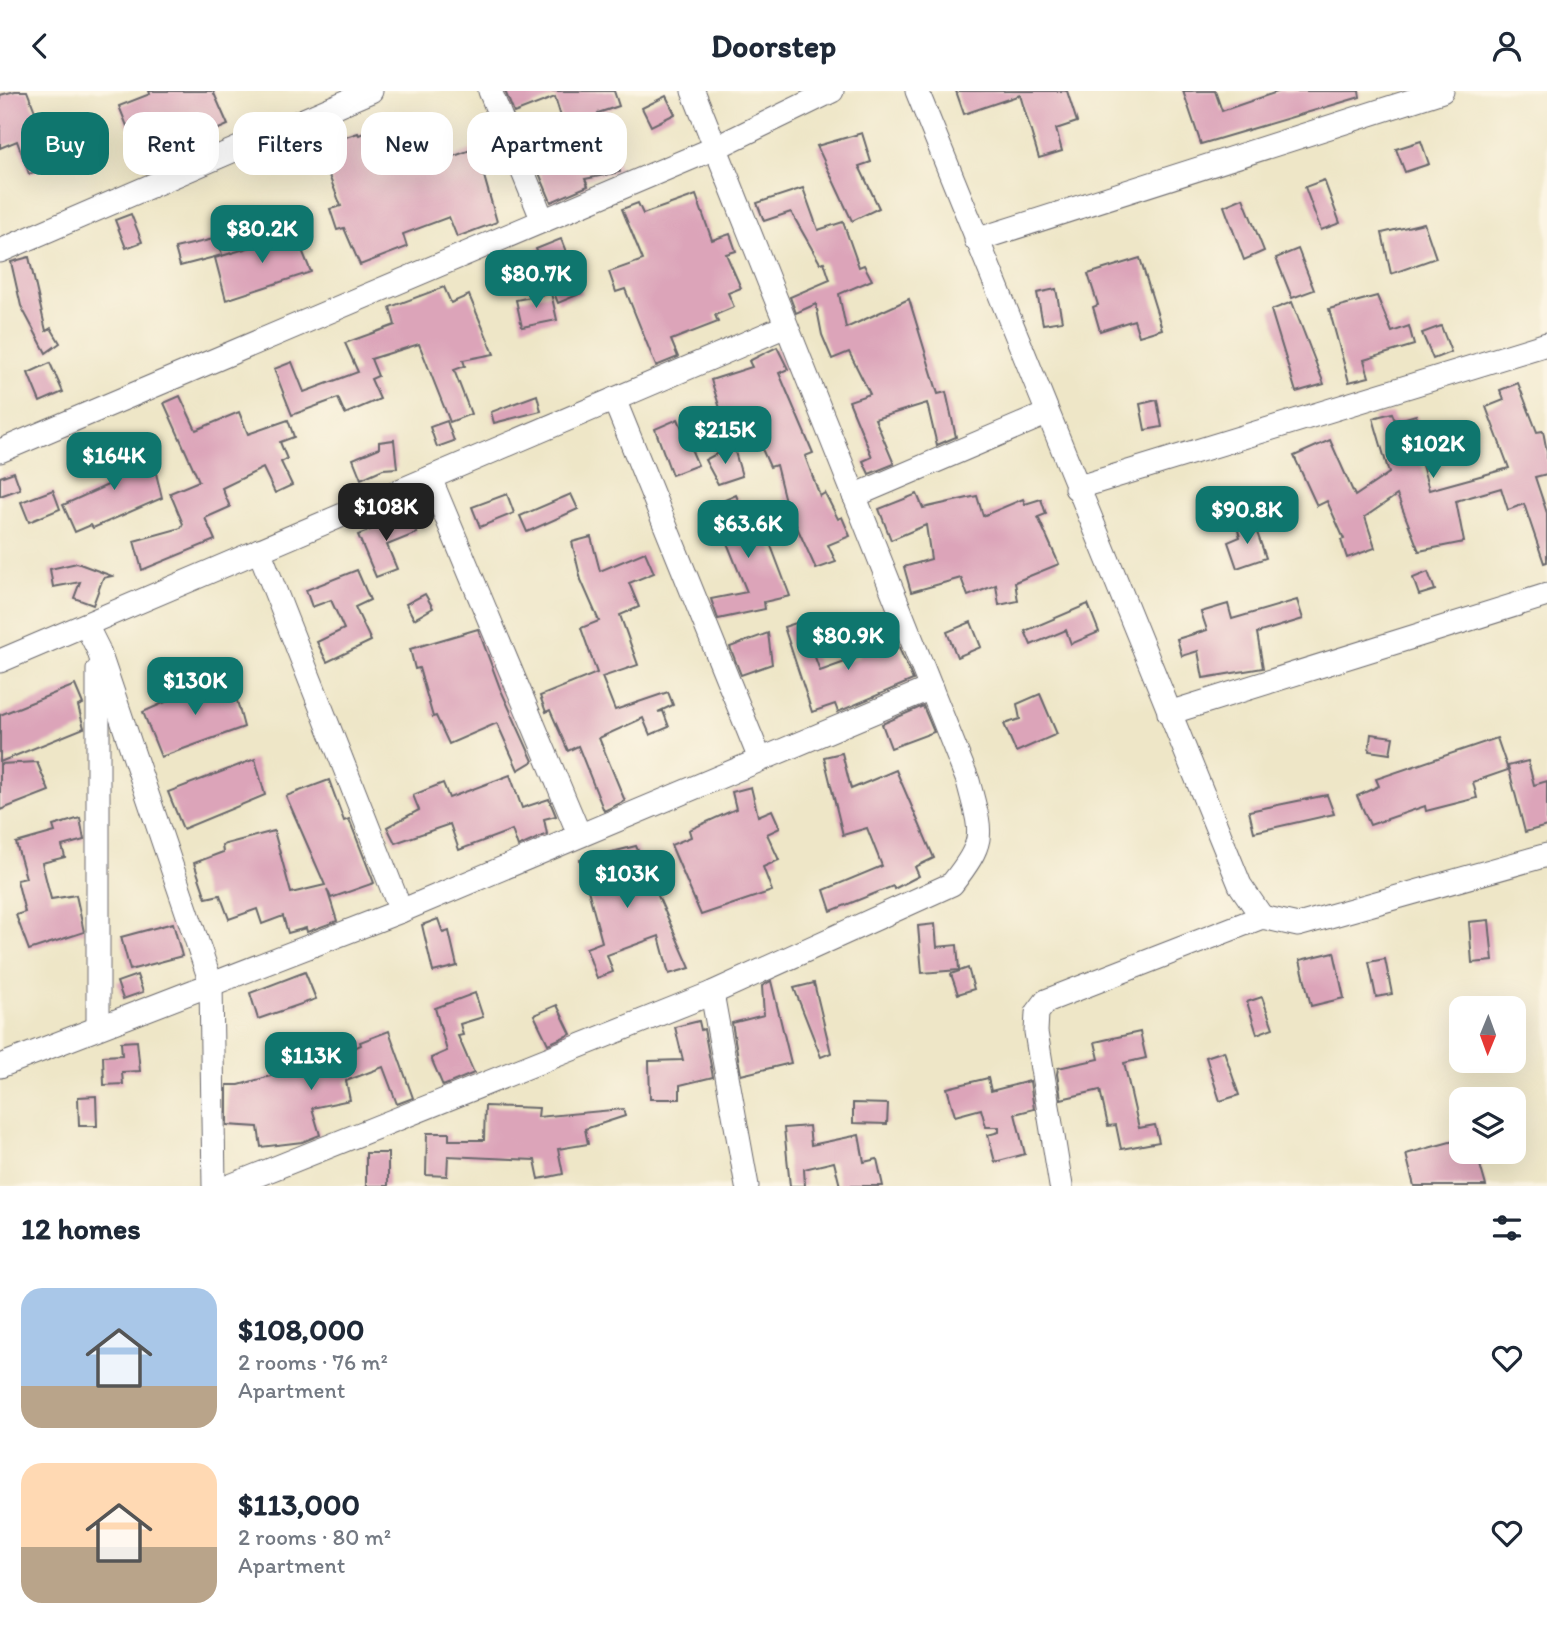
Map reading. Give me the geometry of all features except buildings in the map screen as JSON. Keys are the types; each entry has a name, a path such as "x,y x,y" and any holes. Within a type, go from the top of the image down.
{"street":[{"path":"0,251 371,91"},
{"path":"490,91 543,221"},
{"path":"230,1186 712,993 952,884 976,854 980,826 968,781 693,91"},
{"path":"0,451 715,148 832,91"},
{"path":"917,91 1076,488 1240,885 1262,917"},
{"path":"976,240 1442,91"},
{"path":"0,661 786,326"},
{"path":"1076,488 1547,344"},
{"path":"614,399 760,759"},
{"path":"855,496 1046,414"},
{"path":"430,478 579,834"},
{"path":"260,550 401,911"},
{"path":"1169,713 1547,595"},
{"path":"86,625 98,649 211,983 214,1186"},
{"path":"98,649 98,1027"},
{"path":"0,1066 401,911 931,688"},
{"path":"1061,1186 1036,1032 1037,1013 1046,1001 1262,917 1298,925 1547,855"},
{"path":"712,993 747,1186"}]}
